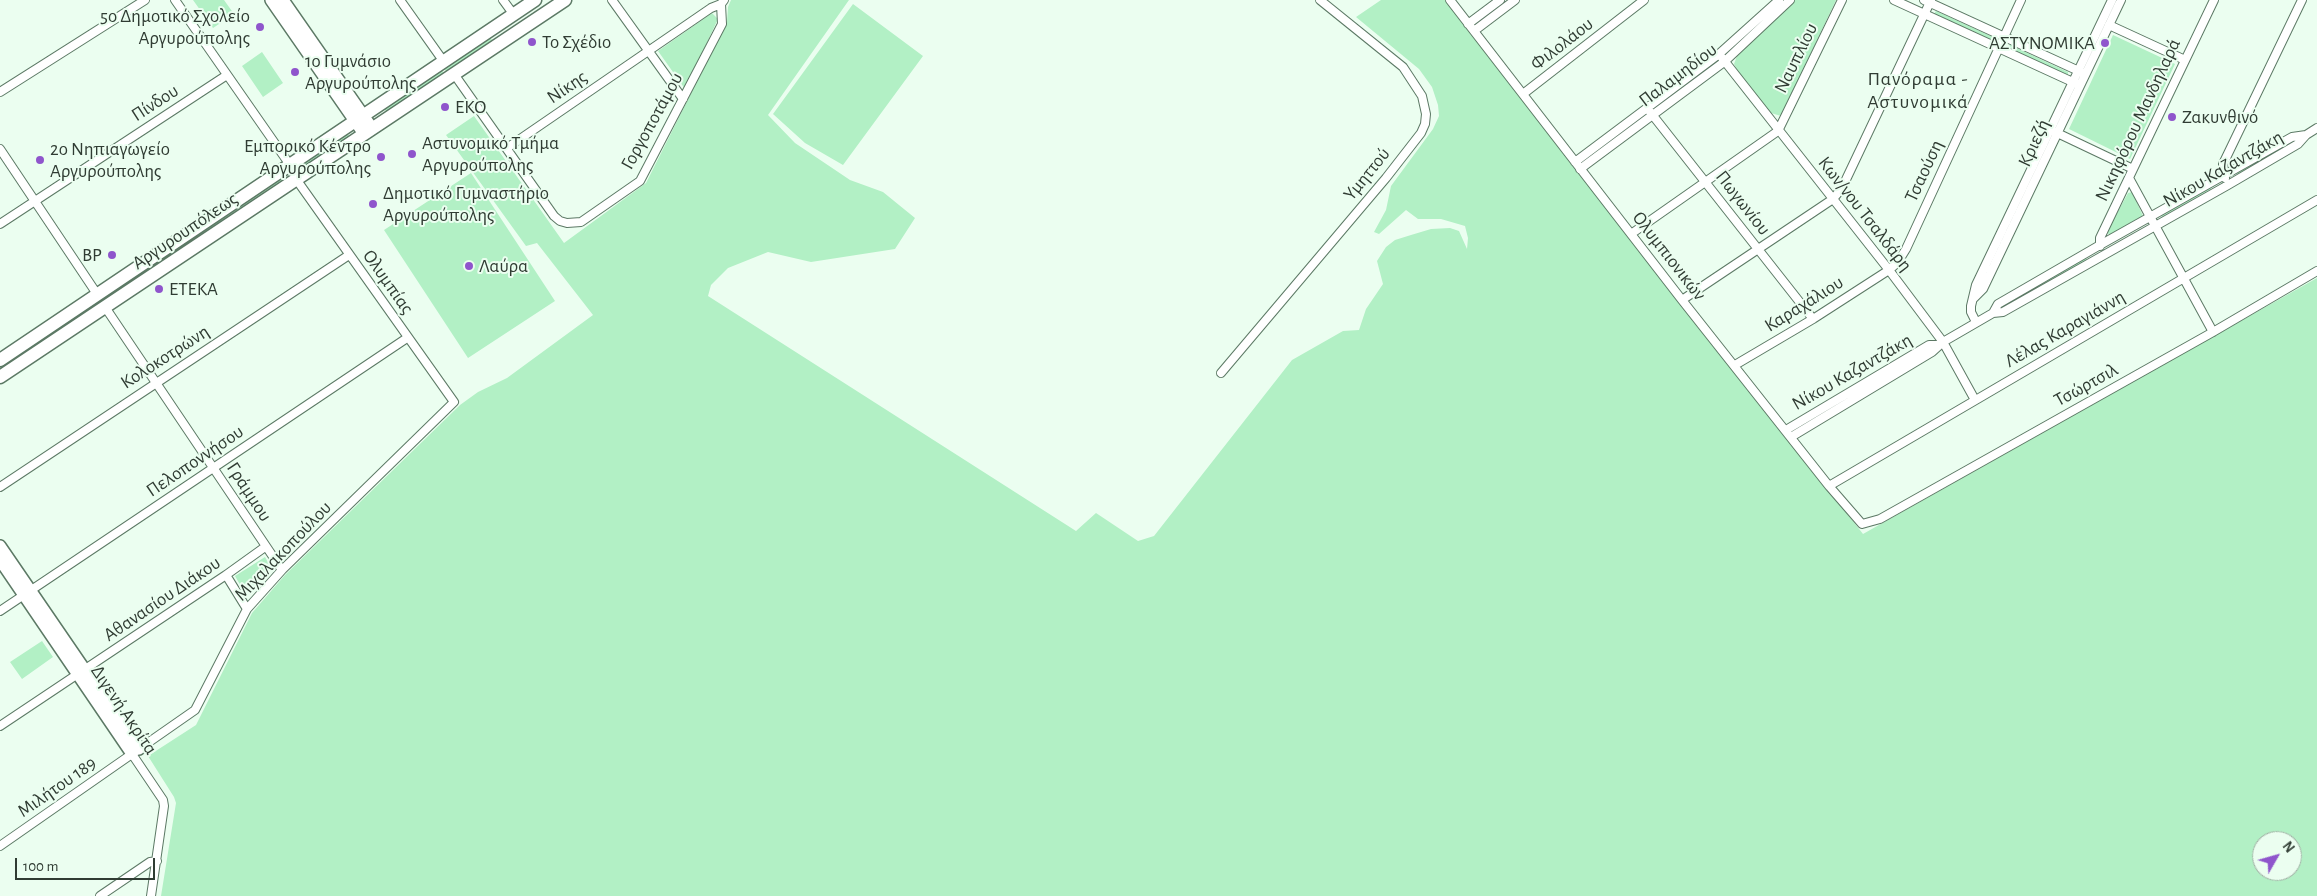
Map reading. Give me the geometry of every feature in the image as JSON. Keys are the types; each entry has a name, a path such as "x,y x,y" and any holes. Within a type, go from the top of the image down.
{"main road":[{"path":"271,0 360,119"},
{"path":"283,0 368,131"},
{"name":"Αργυρουπόλεως","path":"0,360 535,0"},
{"name":"Αργυρουπόλεως","path":"0,378 565,0"},
{"name":"Διγενή Ακρίτα","path":"0,546 28,593 136,752"},
{"name":"Διγενή Ακρίτα","path":"0,560 28,593"}],"street":[{"path":"0,92 145,0"},
{"path":"175,0 290,165"},
{"path":"400,0 444,62"},
{"path":"503,0 514,15"},
{"path":"612,0 683,100"},
{"name":"Υμηττού","path":"1221,373 1386,178 1421,133 1425,124 1426,114 1422,96 1403,67 1320,0"},
{"name":"Ολυμπιονικών","path":"1450,0 1682,300 1829,486 1856,519 1862,524 1868,524"},
{"path":"1468,24 1500,0"},
{"path":"1474,31 1515,0"},
{"name":"Φιλολάου","path":"1523,94 1644,0"},
{"name":"Παλαμηδίου","path":"1578,165 1649,112 1719,54 1779,0"},
{"name":"Παλαμηδίου","path":"1649,112 1724,62 1790,0"},
{"name":"Ναυπλίου","path":"1778,131 1842,0"},
{"path":"1894,0 2076,83"},
{"name":"Τσαούση","path":"1889,270 1906,249 2020,0"},
{"name":"Κριεζή","path":"1973,299 1983,289 2057,133 2076,83 2112,0"},
{"name":"Κριεζή","path":"2081,72 2121,0"},
{"name":"Νικηφόρου Μανδηλαρά","path":"2100,245 2100,238 2214,0"},
{"path":"2228,185 2224,175 2223,164 2302,0"},
{"path":"1682,300 1833,199 1842,188 1924,14 1928,1 2081,72"},
{"name":"Νίκης","path":"507,148 711,8 723,2"},
{"name":"Γοργοποτάμου","path":"507,148 554,216 560,221 567,223 581,222 640,181 722,24 723,2"},
{"path":"2109,24 2185,60"},
{"name":"Κων/νου Τσαλδάρη","path":"1719,54 1889,270 1940,343 1975,400"},
{"path":"454,74 507,148"},
{"name":"Πίνδου","path":"0,224 227,75"},
{"name":"Κριεζή","path":"1976,322 1971,312 1976,285 2050,129 2076,83"},
{"name":"Πωγωνίου","path":"1649,112 1813,319"},
{"path":"2306,135 2317,128"},
{"path":"2050,129 2133,169"},
{"path":"1631,234 1778,131"},
{"name":"Νίκου Καζαντζάκη","path":"1993,313 1998,304 2150,216 2292,137 2306,135"},
{"name":"Νίκου Καζαντζάκη","path":"1791,437 1932,352 1940,343 1993,313 2003,312 2228,185 2298,144 2306,135"},
{"path":"0,149 97,294"},
{"path":"2129,178 2213,332"},
{"name":"Ολυμπίας","path":"296,179 454,402"},
{"name":"Λέλας Καραγιάννη","path":"1829,486 2317,200"},
{"path":"2100,245 2104,255"},
{"name":"Κολοκοτρώνη","path":"0,487 349,255"},
{"name":"Καραχάλιου","path":"1735,365 1813,319 1889,270"},
{"name":"Τσώρτσιλ","path":"1868,524 2213,332 2317,271"},
{"name":"Γράμμου","path":"105,307 282,570"},
{"name":"Πελοποννήσου","path":"0,611 407,338"},
{"name":"Νίκου Καζαντζάκη","path":"1786,430 1929,345 1940,343"},
{"name":"Μιχαλακοπούλου","path":"136,752 195,710 246,609 282,570 454,402"},
{"name":"Αθανασίου Διάκου","path":"0,726 265,547"},
{"path":"226,575 246,609"},
{"name":"Μιλήτου 189","path":"0,846 136,752"},
{"name":"Διγενή Ακρίτα","path":"136,752 163,800 165,814 151,896"},
{"path":"100,896 150,862 157,861"}],"green space":[{"path":"193,0 224,0 234,14 213,28"},
{"path":"731,0 849,0 768,115 795,143 850,180 883,192 915,218 895,249 811,262 768,252 728,268 711,285 708,296 1076,531 1096,513 1138,541 1154,536 1292,360 1343,331 1359,330 1366,309 1383,284 1377,261 1386,247 1395,240 1431,229 1450,228 1459,231 1467,249 1468,238 1465,226 1441,219 1418,219 1406,210 1379,234 1374,232 1386,210 1391,186 1433,129 1439,116 1438,105 1432,87 1419,69 1356,17 1381,0 1447,0 1863,534 2317,278 2317,896 161,896 176,803 148,756 196,725 252,613 285,575 460,405 478,392 507,378 593,315 537,243 526,246 446,135 474,116 564,243 646,183 727,22 728,7"},
{"path":"1795,0 1836,0 1781,116 1771,113 1740,75 1734,64 1737,56"},
{"path":"853,4 923,56 843,165 805,143 773,114"},
{"path":"1936,11 1995,38 1995,40 1993,41 1934,14"},
{"path":"712,13 718,19 685,89 658,51"},
{"path":"2113,35 2175,64 2130,159 2069,129"},
{"path":"490,37 492,40 482,49 447,72 444,69"},
{"path":"2010,45 2068,72 2068,74 2008,48"},
{"path":"262,52 283,83 263,97 242,66"},
{"path":"442,70 444,74 387,112 384,109"},
{"path":"347,134 350,137 292,176 290,172"},
{"path":"2296,139 2297,141 2238,175 2237,173"},
{"name":"Λαύρα","path":"471,173 555,301 468,358 384,230"},
{"path":"283,176 285,180 102,302 100,299"},
{"path":"2210,187 2211,189 2162,217 2161,215"},
{"path":"2132,192 2143,216 2110,236 2107,232 2128,193"},
{"path":"2086,258 2087,260 2001,309 2000,307"},
{"path":"98,301 100,304 2,369 32,345"},
{"path":"265,557 270,566 246,595 235,576"},
{"path":"42,641 53,657 22,679 10,662"}],"place":[{"name":"5ο Δημοτικό Σχολείο Αργυρούπολης","path":"260,27"},
{"name":"Το Σχέδιο","path":"532,42"},
{"name":"ΑΣΤΥΝΟΜΙΚΑ","path":"2105,43"},
{"name":"1ο Γυμνάσιο Αργυρούπολης","path":"295,72"},
{"name":"EKO","path":"445,107"},
{"name":"Ζακυνθινό","path":"2172,117"},
{"name":"Αστυνομικό Τμήμα Αργυρούπολης","path":"412,154"},
{"name":"Εμπορικό Κέντρο Αργυρούπολης","path":"381,157"},
{"name":"2ο Νηπιαγωγείο Αργυρούπολης","path":"40,160"},
{"name":"Δημοτικό Γυμναστήριο Αργυρούπολης","path":"373,204"},
{"name":"BP","path":"112,255"},
{"name":"Λαύρα","path":"469,266"},
{"name":"ΕΤΕΚΑ","path":"159,289"}],"district":[{"name":"Πανόραμα - Αστυνομικά","path":"1918,90"}]}
